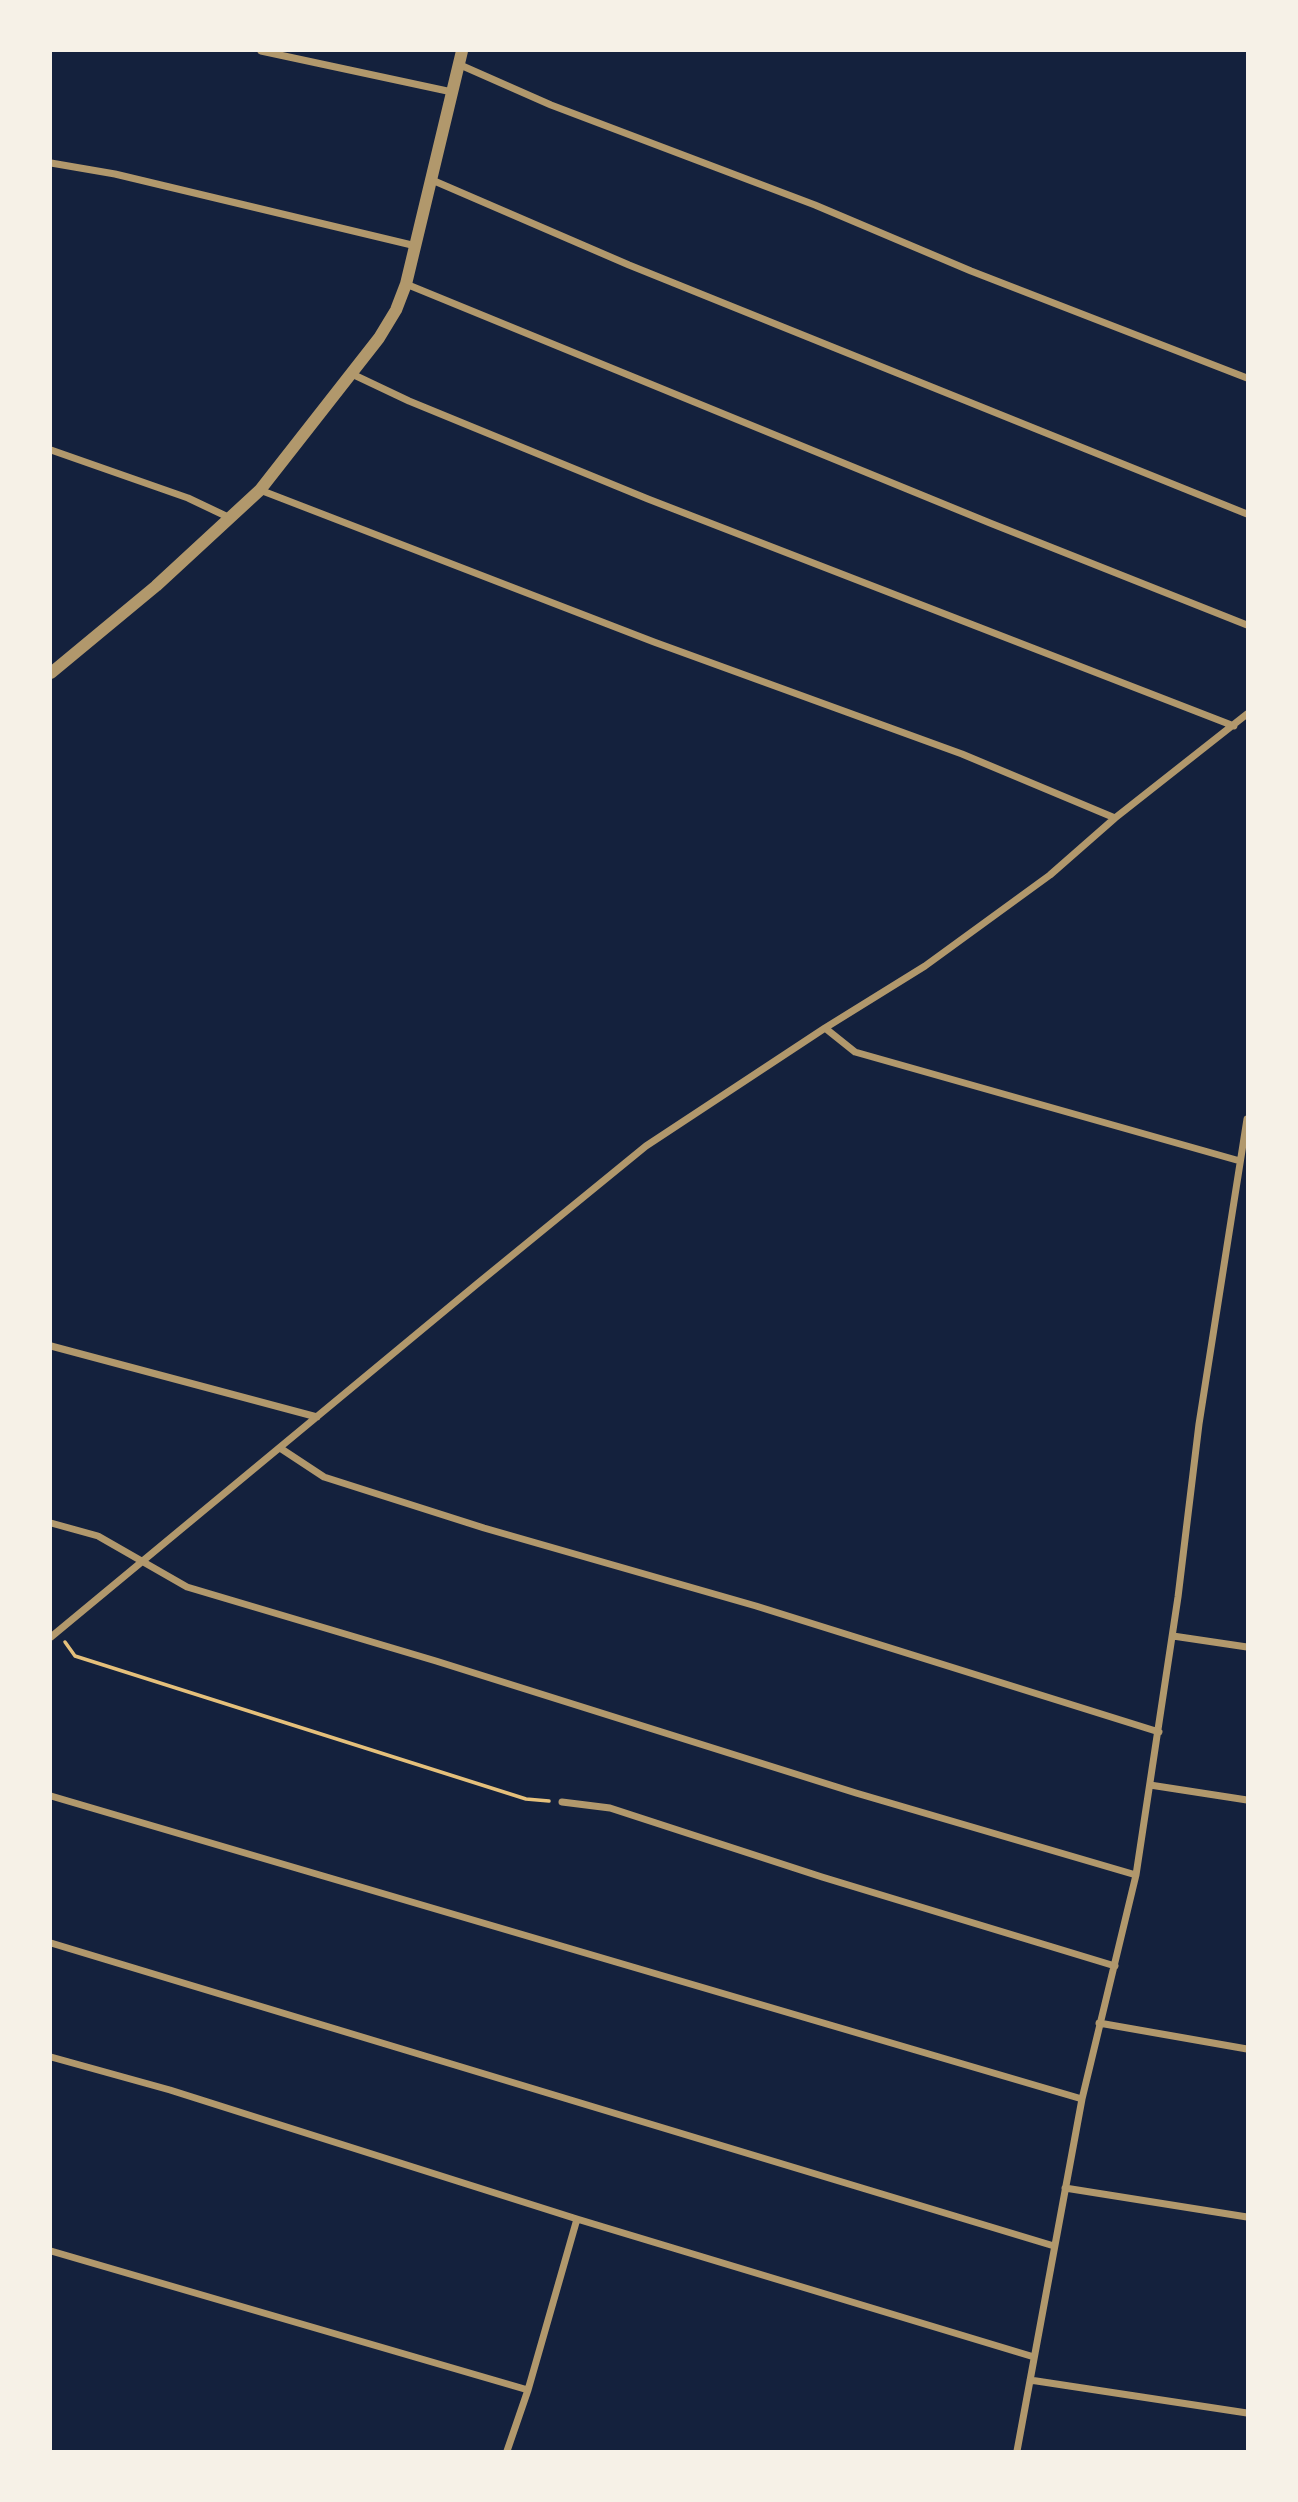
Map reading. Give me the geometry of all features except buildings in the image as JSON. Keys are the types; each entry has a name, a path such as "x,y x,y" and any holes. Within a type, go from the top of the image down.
{"street":[{"path":"261,51 452,92"},
{"path":"51,673 156,586 260,490 385,329 396,310 417,246 463,51"},
{"path":"458,64 551,105 815,205 971,271 1247,378"},
{"path":"51,163 115,174 417,246"},
{"path":"432,180 629,265 1247,513"},
{"path":"406,284 1247,625"},
{"path":"352,374 409,401 648,499 1234,726"},
{"path":"51,450 188,498 228,517"},
{"path":"260,490 654,642 962,754 1115,818"},
{"path":"51,1637 646,1146 825,1028 925,966 1050,875 1115,818 1247,714"},
{"path":"825,1028 855,1052 1240,1161"},
{"path":"1017,2451 1082,2099 1098,2023 1115,1966 1136,1875 1159,1732 1199,1423 1247,1119"},
{"path":"51,1346 317,1417"},
{"path":"280,1448 324,1477 484,1528 756,1606 1159,1732"},
{"path":"51,1523 98,1536 187,1587 436,1661 856,1793 1136,1875"},
{"path":"1172,1636 1247,1647"},
{"path":"1150,1785 1247,1800"},
{"path":"51,1796 1082,2099"},
{"path":"562,1802 610,1808 822,1877 1115,1966"},
{"path":"51,1943 1054,2246"},
{"path":"1098,2023 1247,2049"},
{"path":"51,2057 170,2090 577,2219 1034,2357"},
{"path":"1065,2188 1247,2217"},
{"path":"507,2451 528,2390 577,2219"},
{"path":"51,2251 528,2390"},
{"path":"1030,2380 1247,2413"}],"path":[{"path":"58,1631 75,1656 526,1799 562,1802"}]}
